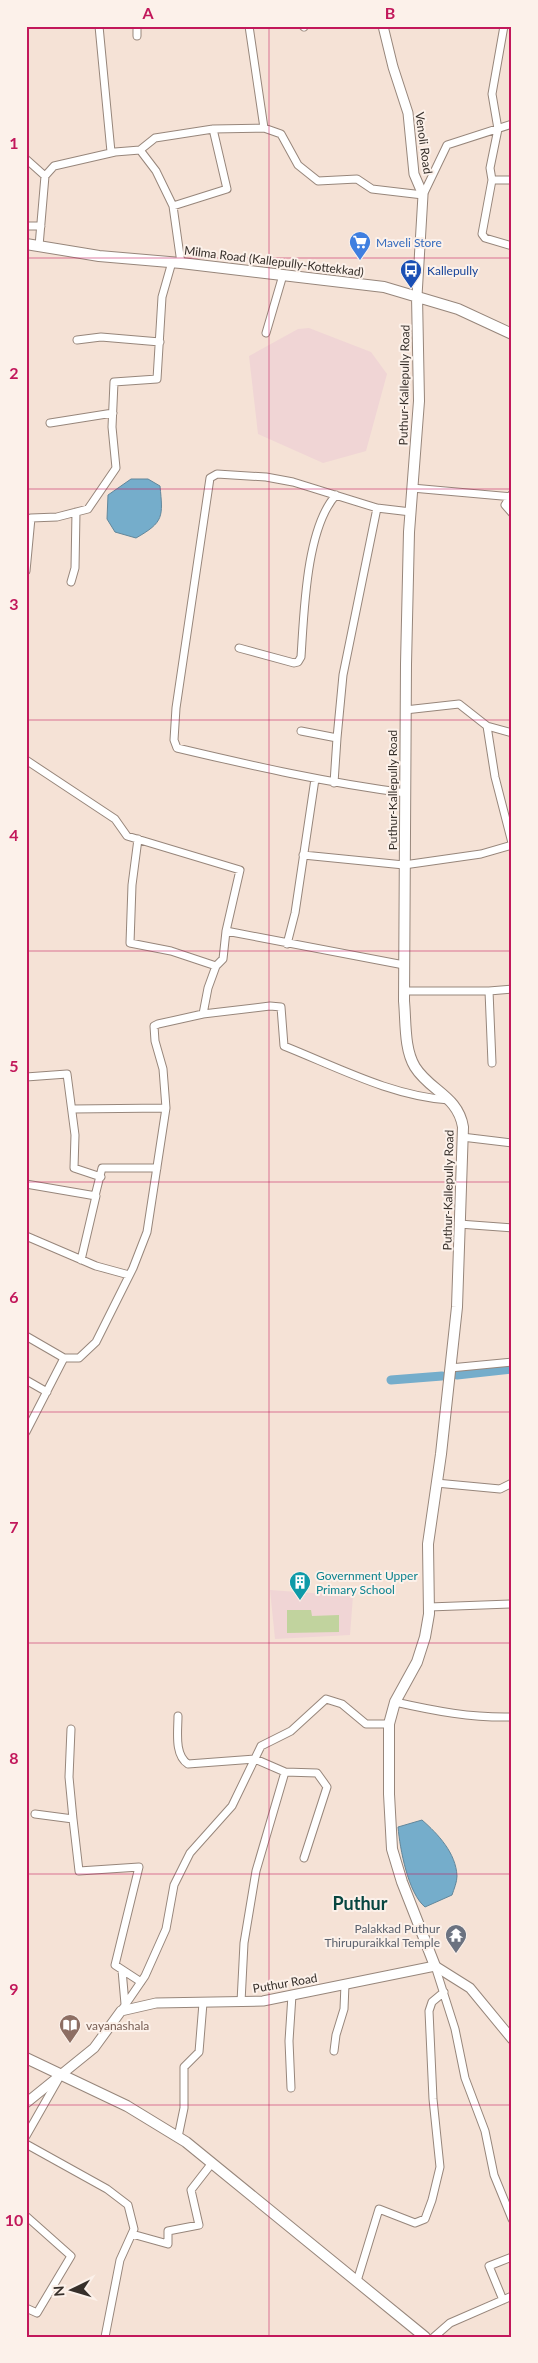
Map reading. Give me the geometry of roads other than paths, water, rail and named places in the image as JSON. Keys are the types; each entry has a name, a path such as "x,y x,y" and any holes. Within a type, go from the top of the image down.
{"main road":[{"name":"Milma Road (Kallepully-Kottekkad)","path":"26,244 99,256 384,287 458,309 512,334"},
{"name":"Puthur-Kallepully Road","path":"418,296 419,401 410,512 405,710 404,991 409,1051 414,1066 449,1100 461,1115 462,1137 457,1307 428,1544 429,1607 426,1636 417,1662 395,1702 389,1724 389,1794 392,1849 402,1882 435,1966"},
{"path":"26,2058 60,2076 127,2106 178,2137 426,2337"}],"street":[{"path":"99,26 111,152"},
{"path":"137,26 137,36"},
{"path":"249,26 264,128"},
{"name":"Venoli Road","path":"383,26 392,67 408,113 414,174 423,196 418,296"},
{"path":"504,26 492,94 498,129 490,168 492,180 482,234 485,238 512,246"},
{"path":"39,246 45,176 54,166 111,152 140,150 155,138 213,129 264,128 281,134 298,165 318,180 357,179 372,189 423,196 447,145 512,124"},
{"path":"173,206 227,189 213,129"},
{"path":"26,571 28,517 57,518 88,509 116,468 113,413 114,382 157,379 162,297 176,263 173,206 156,171 140,150"},
{"path":"26,159 45,176"},
{"path":"492,180 512,180"},
{"path":"26,226 41,226"},
{"path":"266,333 283,275"},
{"path":"77,340 101,336 160,342"},
{"path":"50,423 113,413"},
{"path":"406,793 334,783 177,748 174,740 176,708 210,478 217,474 266,477 314,487 377,508 410,512"},
{"path":"412,488 511,496 505,505 512,513"},
{"path":"239,648 294,663 298,662 301,658 307,582 315,539 327,505 336,495"},
{"path":"334,783 343,675 377,508"},
{"path":"71,582 75,568 76,512"},
{"path":"405,710 459,704 487,726 512,733"},
{"path":"303,855 404,865 481,854 512,844 495,777 487,726"},
{"path":"301,730 337,738"},
{"path":"26,760 115,819 127,836 240,870 226,931 223,959 216,966 208,988 204,1014"},
{"path":"288,944 295,913 315,779"},
{"path":"138,839 132,885 130,943 171,951 216,966"},
{"path":"226,931 404,965"},
{"path":"404,991 489,992 512,989"},
{"path":"489,992 492,1063"},
{"path":"26,1336 64,1358 79,1358 96,1342 129,1275 147,1232 166,1108 162,1069 155,1040 154,1026 204,1014 270,1006 281,1008 284,1046 372,1082 432,1099 449,1100"},
{"path":"26,1077 67,1074 73,1109 74,1168 100,1176"},
{"path":"73,1109 166,1108"},
{"path":"462,1137 512,1144"},
{"path":"81,1260 102,1168 157,1168"},
{"path":"26,1184 95,1196"},
{"path":"460,1224 512,1228"},
{"path":"26,1236 81,1260 129,1275"},
{"path":"26,1432 64,1358"},
{"path":"450,1368 512,1362"},
{"path":"26,1380 47,1392"},
{"path":"436,1484 500,1489 512,1483"},
{"path":"429,1607 512,1604"},
{"path":"26,2104 94,2048 141,1982 166,1929 174,1885 190,1853 232,1806 261,1746 291,1731 326,1699 342,1704 366,1724 389,1724"},
{"path":"395,1702 444,1714 482,1718 512,1717"},
{"path":"178,1716 179,1753 183,1761 188,1764 255,1759 284,1772 318,1773 327,1787 304,1858"},
{"path":"71,1729 69,1777 79,1871 139,1867 115,1965 141,1982"},
{"path":"241,2002 244,1943 256,1871 284,1772"},
{"path":"35,1814 73,1819"},
{"path":"435,1966 444,1992 465,2078 485,2131 494,2175 512,2219"},
{"path":"435,1966 470,1988 512,2039"},
{"name":"Puthur Road","path":"123,2008 156,2003 263,2001 435,1966"},
{"path":"122,1970 123,2008"},
{"path":"334,2051 336,2035 344,2009 345,1984"},
{"path":"357,2281 379,2209 415,2223 425,2218 432,2200 440,2166 433,2099 429,2011 432,2002 444,1992"},
{"path":"292,1995 289,2041 292,2088"},
{"path":"178,2137 184,2108 184,2067 200,2052 203,2003"},
{"path":"26,2136 60,2076"},
{"path":"26,2144 107,2189 128,2205 134,2229 120,2260 105,2337"},
{"path":"132,2234 168,2244 168,2230 199,2225 191,2190 212,2163"},
{"path":"26,2216 71,2256 37,2313 26,2308"},
{"path":"503,2300 489,2266 512,2257"},
{"path":"434,2337 450,2323 512,2296"}],"water":[{"path":"131,479 148,479 160,486 161,496 160,518 157,523 136,538 115,532 107,519 108,495"},
{"path":"422,1820 434,1831 450,1852 457,1876 452,1895 425,1907 414,1892 406,1870 398,1827"}],"waterway":[{"path":"457,1375 512,1369"},
{"path":"391,1380 442,1376"}],"place":[{"name":"Maveli Store","path":"360,261"},
{"name":"Kallepully","path":"411,289"},
{"name":"Government Upper Primary School","path":"300,1601"},
{"name":"Palakkad Puthur Thirupuraikkal Temple","path":"456,1954"},
{"name":"vayanashala","path":"70,2044"}],"district":[{"name":"Puthur","path":"360,1903"}]}
